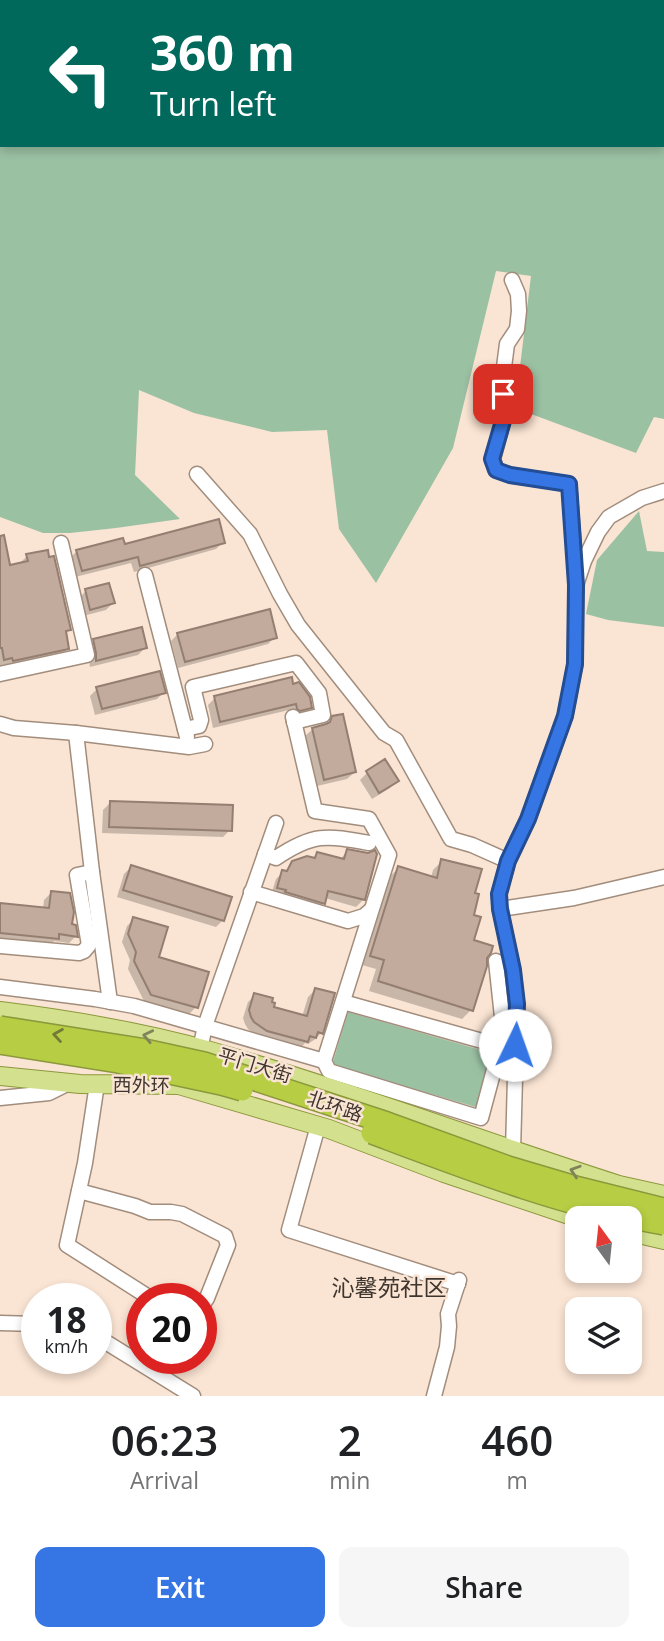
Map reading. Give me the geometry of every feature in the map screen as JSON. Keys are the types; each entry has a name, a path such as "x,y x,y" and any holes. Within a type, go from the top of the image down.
{"highway":[{"name":"北环路","path":"0,1027 140,1049 204,1063 508,1167 664,1209"},
{"name":"北环路","path":"0,1043 118,1062 221,1084 324,1116 504,1182 583,1206 664,1224"}],"main road":[{"name":"平门大街","path":"0,1011 77,1021 196,1048 304,1080 619,1185 664,1195"},
{"path":"184,1086 196,1048"},
{"name":"平门大街","path":"0,1053 184,1086 318,1126 565,1214"},
{"name":"西外环","path":"0,1076 69,1083 184,1086"},
{"path":"465,1180 479,1139"},
{"path":"642,1235 664,1240"}],"street":[{"path":"512,280 518,294 517,329 507,344 503,421 492,459 496,470 510,475 569,484 576,585 575,664 565,716 528,819 508,861 499,894 517,1004 513,1151"},
{"path":"197,474 250,534 298,625 384,733 396,740 451,839 508,861"},
{"path":"576,585 598,532 609,517 642,499 664,491"},
{"path":"0,674 87,655 61,543"},
{"path":"145,575 189,747"},
{"path":"185,729 200,726 193,687 296,663 319,693 323,715 293,719 315,811 369,819 388,855 324,1060 329,1071 481,1118 500,1046 502,1017 496,961"},
{"path":"0,737 7,726 189,747 205,744"},
{"path":"76,733 110,1002"},
{"path":"196,1048 276,824"},
{"path":"265,854 276,858 302,842 331,836 369,843"},
{"path":"0,946 79,953 85,951 89,945 77,875 92,872"},
{"path":"500,909 574,898 664,877"},
{"path":"251,892 348,921 364,916 371,910"},
{"path":"0,987 134,1006 324,1060"},
{"path":"343,1002 500,1046"},
{"path":"0,1098 49,1093 69,1083"},
{"path":"97,1084 85,1163 66,1245 126,1283"},
{"path":"318,1126 289,1230 459,1282 448,1314 447,1347 434,1396"},
{"path":"79,1191 150,1212 182,1214 225,1236 228,1245 213,1283"},
{"path":"0,1323 21,1324"},
{"path":"112,1346 193,1396"}],"green space":[{"path":"0,147 664,147 664,419 654,417 636,453 515,408 531,276 496,271 453,448 376,583 339,529 327,430 272,432 194,413 139,390 135,475 180,519 70,533 43,533 0,517"},
{"path":"639,511 647,551 664,552 664,627 608,620 586,614 597,560"},
{"path":"348,1012 495,1054 479,1108 332,1065"}],"building":[{"path":"219,519 225,543 140,566 138,557 82,571 76,550 123,538 125,544"},
{"path":"4,535 10,565 28,561 26,554 48,550 49,557 54,556 71,630 66,631 69,649 13,661 12,658 4,660 0,648 0,536"},
{"path":"109,583 115,603 90,610 85,589"},
{"path":"270,609 277,638 185,662 177,633"},
{"path":"142,627 147,648 96,661 93,639"},
{"path":"160,671 166,693 102,709 96,687"},
{"path":"292,677 293,684 299,682 310,697 312,708 300,711 296,704 220,722 214,696"},
{"path":"343,714 356,772 324,780 312,728 330,722 332,716"},
{"path":"385,759 399,781 379,793 366,771"},
{"path":"110,801 233,805 232,831 109,827"},
{"path":"347,849 368,853 375,850 377,854 365,900 328,891 325,904 277,888 282,870 287,871 292,861 307,856 315,858 317,852 344,859"},
{"path":"441,859 482,869 475,893 479,894 474,915 481,917 474,940 493,946 487,958 473,1011 378,981 384,960 370,956 398,866 437,878"},
{"path":"131,865 232,897 224,921 123,890"},
{"path":"51,891 70,893 74,912 72,924 76,925 78,937 59,934 59,939 0,933 0,903 49,908"},
{"path":"133,917 168,927 159,957 209,972 198,1008 151,995 134,961 136,952 128,934"},
{"path":"315,988 335,993 323,1034 318,1032 316,1038 310,1036 308,1042 267,1031 251,1017 249,1010 254,993 273,998 274,1007 307,1016"}],"district":[{"name":"沁馨苑社区","path":"389,1288"}],"route":[{"path":"503,394 503,421 492,459 496,470 510,475 569,484 576,585 575,664 565,716 528,819 508,861 499,894 517,1004 515,1045"}]}
